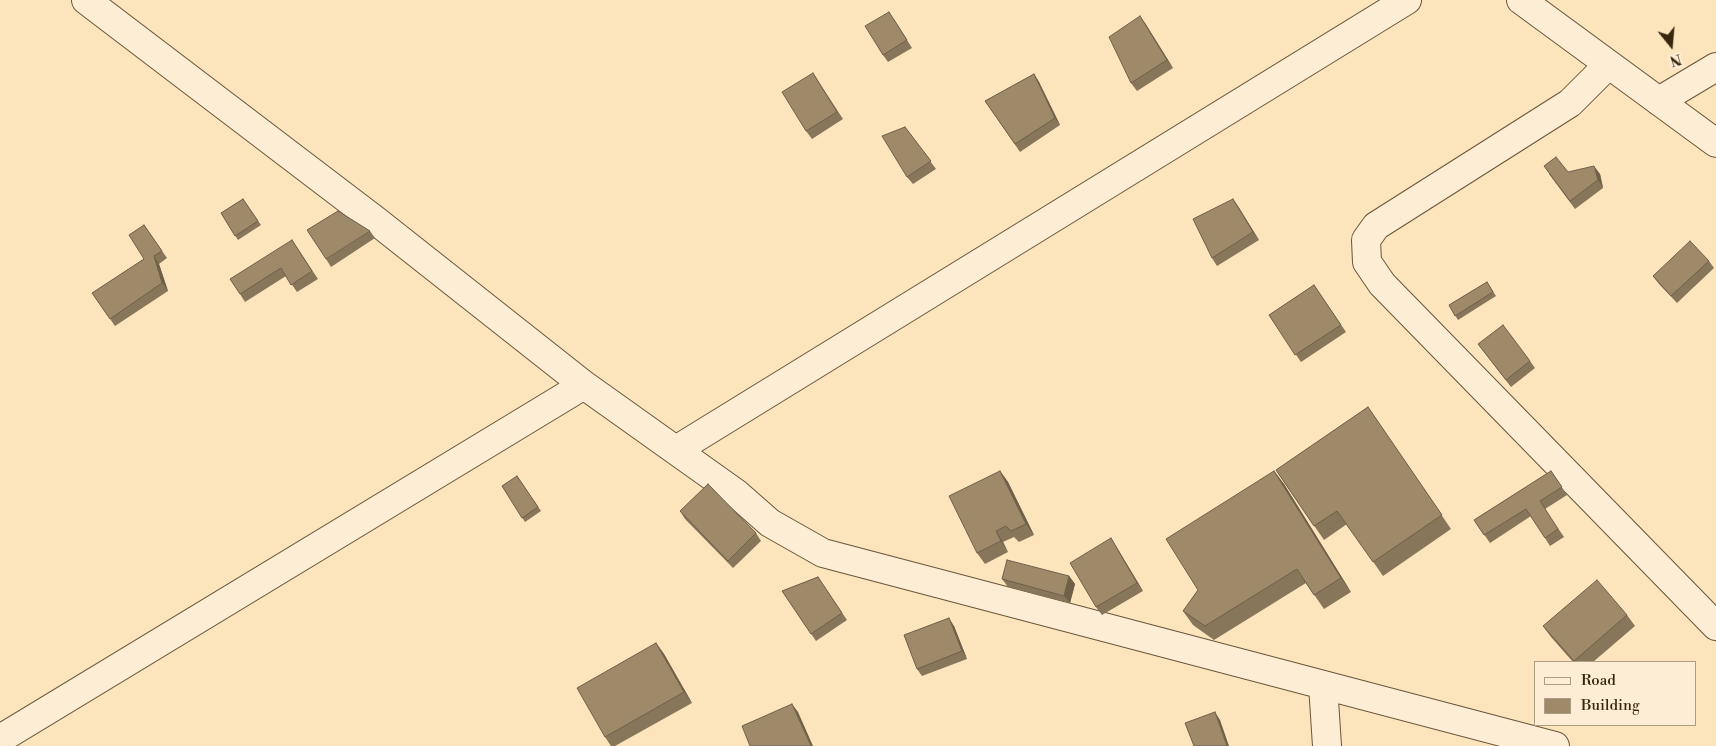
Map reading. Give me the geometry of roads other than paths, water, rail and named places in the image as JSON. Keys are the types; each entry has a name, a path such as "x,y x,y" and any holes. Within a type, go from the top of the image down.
{"street":[{"path":"86,0 375,220 584,385 737,494 770,523 824,553 1555,746"},
{"path":"676,450 1407,0"},
{"path":"1521,0 1716,143"},
{"path":"1608,65 1570,102 1376,226 1366,240 1367,262 1382,284 1716,626"},
{"path":"1658,101 1716,67"},
{"path":"0,739 584,385"},
{"path":"1322,684 1328,746"}]}
